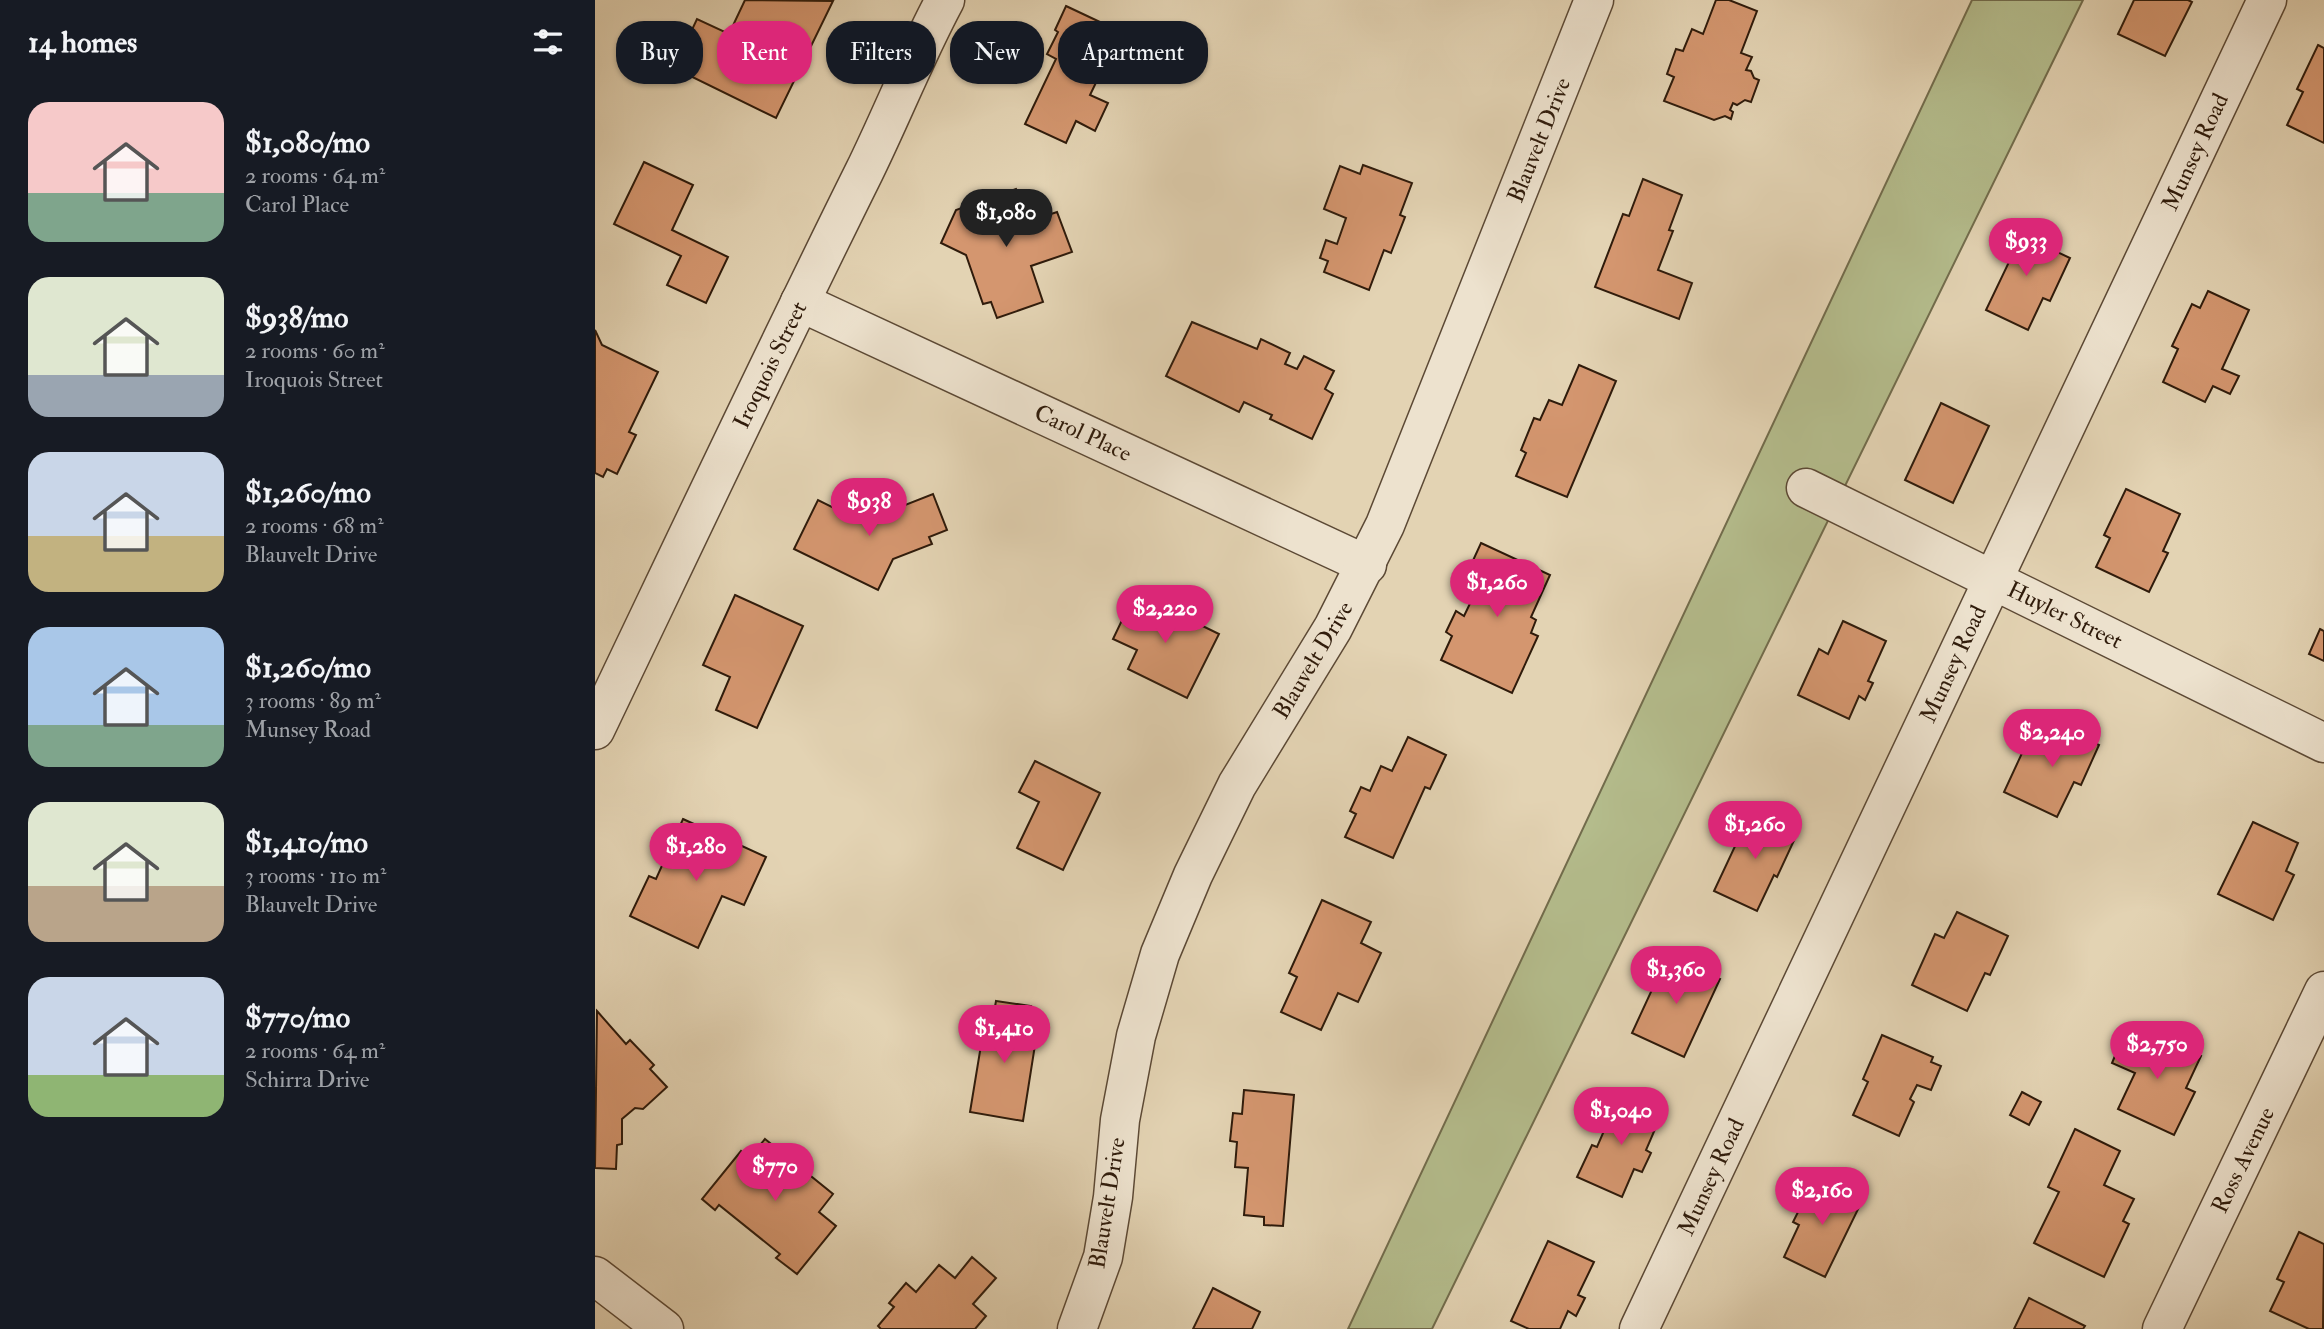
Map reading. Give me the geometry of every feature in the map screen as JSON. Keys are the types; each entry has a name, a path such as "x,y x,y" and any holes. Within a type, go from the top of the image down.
{"street":[{"name":"Iroquois Street","path":"595,730 866,168 919,49 945,0"},
{"name":"Blauvelt Drive","path":"1077,1329 1103,1257 1113,1197 1120,1120 1136,1036 1160,954 1193,875 1237,785 1333,628 1367,565 1412,462 1594,0"},
{"name":"Munsey Road","path":"1639,1329 2267,0"},
{"name":"Carol Place","path":"800,302 1367,565"},
{"name":"Huyler Street","path":"1806,488 2324,743"},
{"name":"Ross Avenue","path":"2162,1329 2324,991"},
{"path":"595,1276 664,1329"}],"green space":[{"path":"1972,0 2083,0 1432,1329 1348,1329"}],"building":[{"path":"745,0 833,1 812,44 812,21 735,21"},
{"path":"1716,0 1729,0 1757,11 1741,53 1752,57 1746,70 1751,71 1754,78 1759,80 1751,102 1745,100 1737,105 1733,103 1730,110 1733,112 1731,119 1725,116 1714,120 1664,101 1674,77 1667,74 1676,49 1683,51 1692,29 1703,34"},
{"path":"2134,0 2192,2 2165,56 2118,34"},
{"path":"1066,6 1098,21 1059,21"},
{"path":"703,22 717,28 717,84 793,84 776,118 703,82"},
{"path":"1058,32 1058,84 1095,84 1090,95 1108,103 1095,131 1076,121 1066,143 1025,124 1056,59 1047,54"},
{"path":"2318,45 2324,48 2324,143 2287,125 2303,92 2297,89"},
{"path":"644,162 693,185 672,230 728,257 706,303 667,285 681,256 614,224"},
{"path":"1363,165 1412,183 1400,215 1405,217 1391,253 1384,250 1369,290 1324,272 1328,261 1320,258 1326,240 1337,244 1346,218 1324,209 1340,166 1360,174"},
{"path":"1643,179 1682,195 1669,230 1673,231 1658,270 1692,283 1679,319 1595,287 1623,214 1629,216"},
{"path":"1016,189 1027,222 1057,212 1072,252 1031,266 1043,302 997,318 991,302 983,304 966,255 941,243 956,210"},
{"path":"2006,228 2070,258 2050,301 2043,298 2028,330 1986,310 2010,260 1995,252"},
{"path":"2208,291 2249,310 2222,369 2239,376 2230,394 2213,386 2205,402 2163,382 2178,349 2172,346 2192,304 2200,308"},
{"path":"1192,322 1257,349 1261,339 1290,353 1285,364 1297,369 1304,356 1334,371 1325,389 1333,394 1312,439 1270,419 1272,415 1244,402 1239,412 1166,376"},
{"path":"595,330 602,345 658,372 629,432 636,435 617,474 607,469 603,477 595,473"},
{"path":"1579,365 1616,381 1567,497 1516,476 1526,453 1521,450 1534,418 1540,420 1549,400 1562,405"},
{"path":"1941,403 1989,426 1953,503 1905,480"},
{"path":"2126,489 2180,514 2163,551 2168,553 2149,592 2096,567 2110,538 2104,535"},
{"path":"933,494 947,530 929,537 932,544 893,559 878,590 794,549 818,500 862,522"},
{"path":"1481,543 1550,575 1531,617 1536,620 1531,633 1538,636 1512,693 1441,660 1452,636 1446,632 1456,611 1464,616 1478,587 1464,580"},
{"path":"1135,593 1219,634 1187,698 1128,669 1137,650 1113,639"},
{"path":"735,595 803,626 757,728 716,710 730,677 703,665"},
{"path":"1843,621 1886,641 1868,681 1873,683 1865,700 1859,696 1849,719 1798,695 1819,649 1828,654"},
{"path":"2320,629 2324,631 2324,661 2309,654"},
{"path":"2049,722 2099,745 2081,785 2074,782 2057,817 2004,792 2023,751 2029,753 2031,747 2037,749"},
{"path":"1408,737 1446,755 1430,789 1425,787 1393,858 1345,837 1356,814 1350,811 1361,787 1370,791 1381,766 1392,771"},
{"path":"1035,761 1100,793 1063,870 1017,848 1039,802 1019,792"},
{"path":"1751,812 1797,834 1757,911 1714,891"},
{"path":"683,819 766,857 744,905 722,896 698,948 630,916 649,876 656,879"},
{"path":"2253,822 2298,843 2286,871 2294,875 2273,920 2218,894"},
{"path":"1322,900 1371,922 1361,943 1381,953 1358,1002 1338,993 1321,1030 1281,1012 1297,977 1289,973"},
{"path":"1957,912 2008,936 1990,975 1985,973 1967,1011 1912,985 1935,934 1944,938"},
{"path":"1668,955 1720,979 1684,1057 1632,1033"},
{"path":"996,1001 1031,1006 1025,1044 1035,1045 1023,1121 970,1112 983,1033 990,1035"},
{"path":"597,1011 626,1044 630,1040 654,1065 650,1069 667,1087 643,1109 635,1108 622,1119 622,1144 617,1145 616,1169 595,1168"},
{"path":"2151,1033 2201,1056 2186,1088 2195,1092 2174,1135 2118,1109 2135,1073 2112,1063 2122,1039 2143,1049"},
{"path":"1882,1035 1933,1057 1931,1062 1941,1066 1931,1090 1917,1085 1910,1099 1914,1102 1899,1136 1853,1115 1868,1082 1863,1079"},
{"path":"1244,1090 1294,1095 1283,1226 1264,1225 1264,1217 1244,1215 1248,1168 1235,1167 1237,1142 1230,1141 1233,1113 1242,1114"},
{"path":"2022,1092 2041,1102 2029,1125 2010,1115"},
{"path":"1620,1094 1662,1113 1646,1150 1651,1153 1642,1172 1634,1169 1622,1197 1577,1177 1592,1145 1597,1147"},
{"path":"2075,1129 2120,1151 2104,1185 2134,1199 2123,1221 2129,1224 2104,1277 2034,1243 2059,1192 2048,1187"},
{"path":"765,1139 833,1194 819,1212 836,1226 797,1274 776,1258 780,1254 719,1205 715,1210 702,1199 741,1151 749,1158"},
{"path":"1815,1178 1862,1201 1825,1277 1784,1257 1799,1225 1793,1222"},
{"path":"2299,1232 2324,1244 2323,1329 2309,1329 2270,1311 2284,1282 2277,1279"},
{"path":"1548,1241 1594,1262 1578,1295 1585,1298 1576,1316 1568,1311 1560,1329 1529,1329 1511,1321"},
{"path":"972,1257 996,1278 973,1304 986,1316 975,1329 881,1329 878,1326 894,1307 889,1303 906,1283 916,1292 939,1265 955,1278"},
{"path":"1213,1288 1260,1312 1252,1329 1193,1329"},
{"path":"2029,1298 2085,1326 2083,1329 2014,1329"}]}
